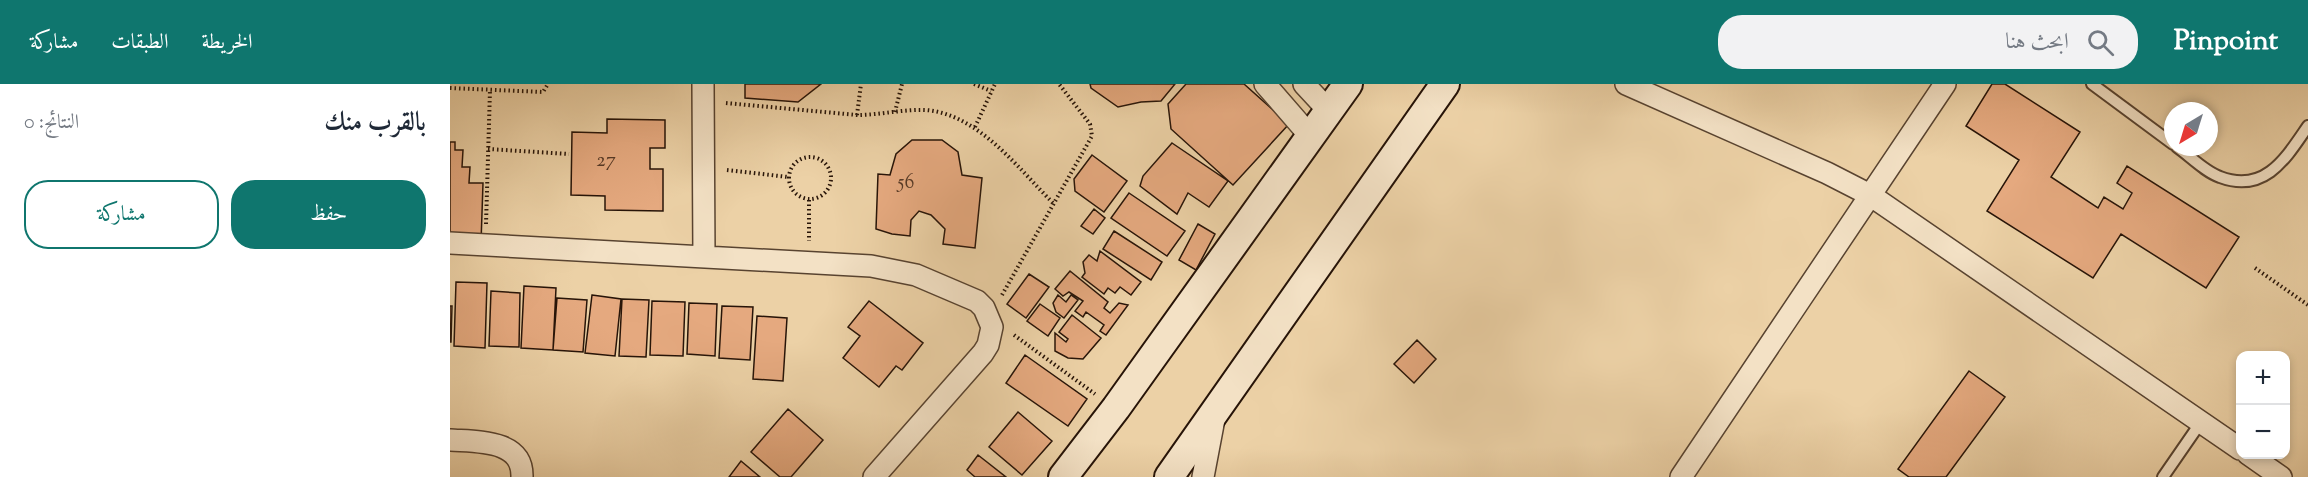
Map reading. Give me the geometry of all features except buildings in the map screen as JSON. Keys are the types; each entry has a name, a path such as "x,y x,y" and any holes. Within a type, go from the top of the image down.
{"street":[{"path":"1265,84 1311,137"},
{"path":"1304,84 1329,111"},
{"path":"1064,477 1348,84"},
{"path":"1169,477 1445,84"},
{"path":"1626,84 1827,173 1870,195 2236,446"},
{"path":"1680,477 1945,84"},
{"path":"703,93 704,257"},
{"path":"450,243 872,266 916,275 977,301 989,318 991,336 983,353 873,477"},
{"path":"1203,477 1214,415"},
{"path":"450,440 493,443 514,453 522,470 522,477"},
{"path":"2255,459 2281,477"}],"lane":[{"path":"2091,84 2164,137"},
{"path":"2189,156 2218,177 2237,181 2257,179 2274,170 2308,126"},
{"path":"2163,477 2201,422"}],"path":[{"path":"450,88 543,92 548,84"},
{"path":"857,115 861,84"},
{"path":"895,112 902,84"},
{"path":"974,84 991,91"},
{"path":"975,127 995,84"},
{"path":"1059,84 1090,124 1092,136 989,318 1116,408"},
{"path":"486,245 490,90"},
{"path":"703,93 857,115 878,115 912,110 936,112 958,118 975,127 1053,203"},
{"path":"488,149 569,154"},
{"path":"802,158 819,158 826,164 831,179 829,187 818,198 809,200 801,198 794,192 789,186 789,177 790,169 795,162 802,158"},
{"path":"703,168 789,177"},
{"path":"809,200 809,263"},
{"path":"2255,268 2308,305"}]}
